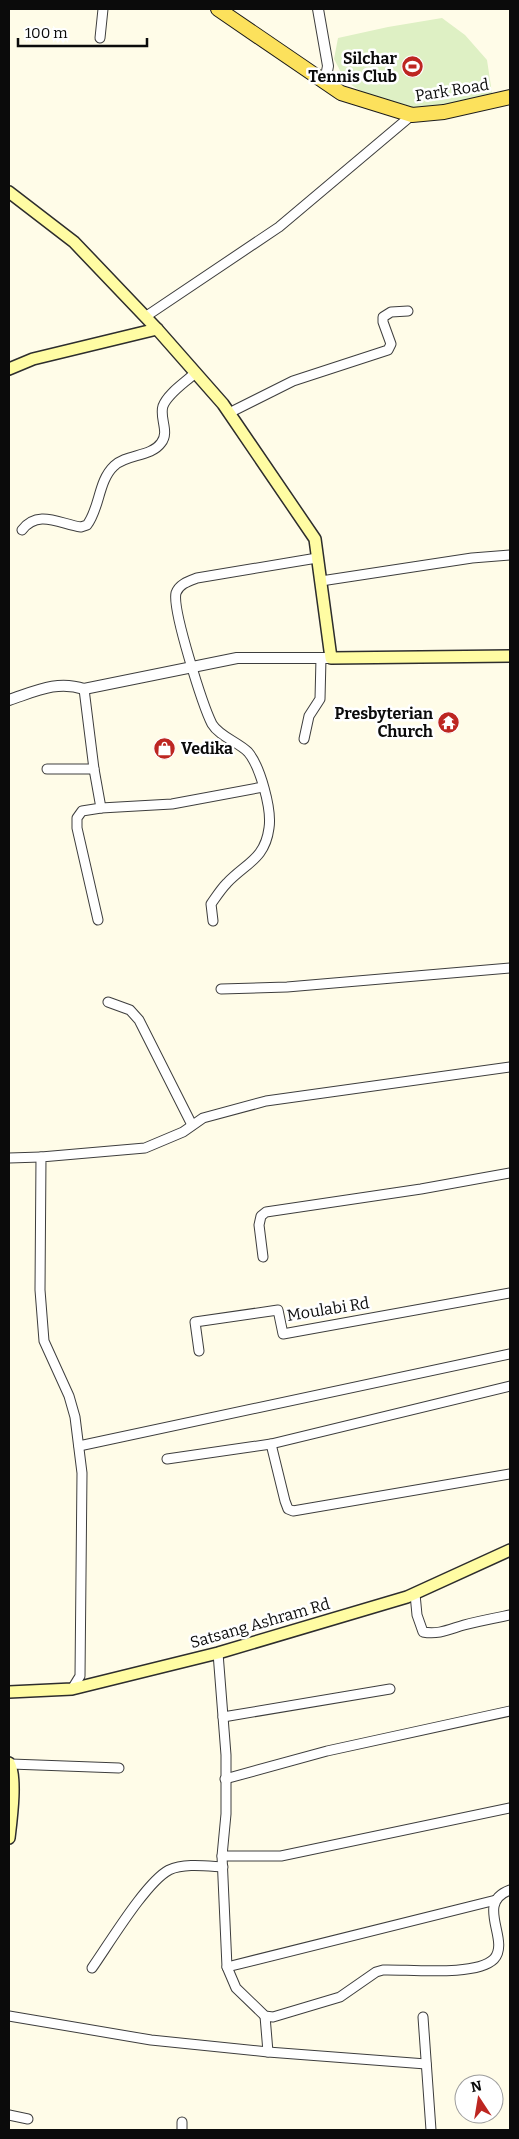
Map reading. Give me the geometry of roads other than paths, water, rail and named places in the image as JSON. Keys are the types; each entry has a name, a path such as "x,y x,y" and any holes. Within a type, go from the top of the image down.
{"main road":[{"name":"Park Road","path":"218,9 341,93 412,115 444,112 510,97"},
{"path":"9,192 74,242 157,329 229,413 314,539 320,581 326,658 510,656"},
{"path":"9,369 33,359 157,329"},
{"name":"Satsang Ashram Rd","path":"9,1692 72,1690 218,1653 415,1594 510,1550"},
{"path":"9,1838 12,1806 10,1763"}],"street":[{"path":"100,38 103,9"},
{"path":"318,9 328,66 325,82"},
{"path":"145,317 279,227 412,115"},
{"path":"229,413 293,381 388,350 391,344 383,318 391,312 408,311"},
{"path":"22,530 28,522 35,520 49,519 81,526 87,525 108,472 115,464 156,448 162,442 165,434 162,413 164,405 168,398 195,373"},
{"path":"320,581 472,558 510,555"},
{"path":"213,921 211,904 227,883 248,867 262,852 270,827 268,802 258,771 248,752 214,726 203,703 177,615 176,593 180,586 197,578 317,558"},
{"path":"9,700 54,686 70,684 84,689 237,658 326,658 320,699 309,716 304,739"},
{"path":"84,689 101,808"},
{"path":"47,768 94,769"},
{"path":"98,920 77,828 77,818 82,811 101,808 172,804 263,787"},
{"path":"221,989 288,987 510,968"},
{"path":"108,1002 130,1010 139,1020 192,1125"},
{"path":"9,1158 145,1148 176,1135 203,1118 266,1101 510,1067"},
{"path":"41,1157 40,1290 44,1341 69,1396 75,1417 82,1473 83,1538 80,1676 72,1690"},
{"path":"264,1258 259,1225 261,1216 266,1212 421,1189 510,1173"},
{"name":"Moulabi Rd","path":"198,1351 195,1322 278,1310 283,1334 510,1293"},
{"path":"79,1446 510,1354"},
{"path":"166,1459 272,1444 510,1386"},
{"path":"272,1444 285,1501 288,1509 293,1511 510,1474"},
{"path":"415,1594 417,1615 423,1632 432,1634 510,1615"},
{"path":"218,1653 226,1755 226,1814 222,1856 227,1967 236,1988 265,2016 268,2052"},
{"path":"223,1718 390,1689"},
{"path":"226,1779 327,1751 510,1711"},
{"path":"10,1763 119,1768"},
{"path":"222,1856 280,1856 510,1808"},
{"path":"92,1968 146,1890 158,1878 178,1867 223,1867"},
{"path":"265,2016 281,2016 340,1997 376,1972 383,1970 451,1971 487,1963 494,1958 497,1952 498,1943 493,1910 496,1900 500,1895 510,1890"},
{"path":"227,1967 496,1900"},
{"path":"9,2016 150,2040 268,2052 426,2064"},
{"path":"423,2017 431,2130"},
{"path":"9,2115 28,2119"}],"place":[{"name":"Silchar Tennis Club","path":"413,67"},
{"name":"Presbyterian Church","path":"449,722"},
{"name":"Vedika","path":"165,748"}]}
